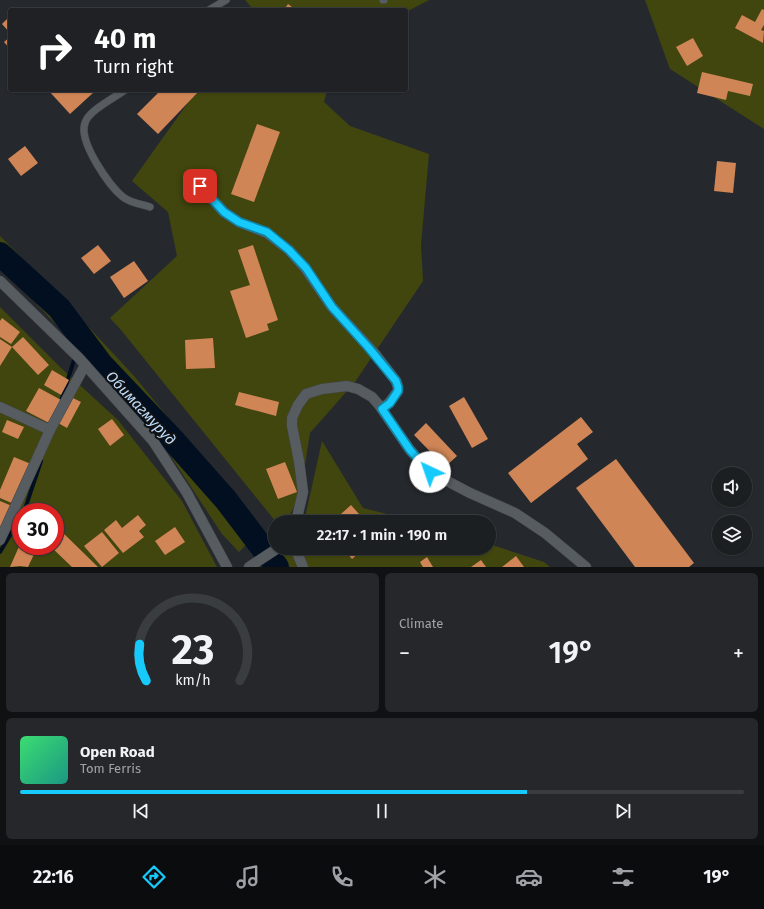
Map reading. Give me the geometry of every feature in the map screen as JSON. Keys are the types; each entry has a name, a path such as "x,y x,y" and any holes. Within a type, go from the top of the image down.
{"street":[{"path":"200,186 224,212 239,222 267,232 289,250 306,268 332,307 376,355 396,381 398,391 390,403 382,409"},
{"path":"0,281 82,362 153,441 187,493 227,567"},
{"path":"0,540 82,362"},
{"path":"297,515 302,492 292,418 298,405 306,394 322,389 347,386 358,388 372,397 410,450 430,472 470,493 514,512 545,533 586,567"},
{"path":"0,408 50,430"},
{"path":"250,566 268,554"},
{"path":"298,555 303,567"}],"lane":[{"path":"212,8 226,0"},
{"path":"122,92 94,110 85,122 84,133 87,144 102,174 108,182 124,198 150,207"}],"green space":[{"path":"245,0 429,0 408,11 408,8 252,8"},
{"path":"645,0 764,0 764,129 670,69"},
{"path":"196,92 326,92 324,102 350,126 429,154 421,245 423,281 355,382 310,433 300,496 290,515 270,515 110,318 177,256 168,212 132,181"},
{"path":"0,236 56,292 135,377 204,462 254,536 239,552 222,534 164,446 127,400 0,265"},
{"path":"0,307 60,367 118,420 182,501 217,567 0,567"},
{"path":"322,441 363,508 391,515 306,515"},
{"path":"496,546 544,562 550,567 259,567 279,555 496,555"}],"building":[{"path":"288,4 293,8 285,8"},
{"path":"762,9 764,10 764,25 761,30 764,31 763,43 735,28 742,15 755,22"},
{"path":"8,18 8,31 2,24"},
{"path":"693,38 703,56 687,66 676,47"},
{"path":"8,39 8,47 4,42"},
{"path":"702,72 753,84 750,96 728,91 726,100 697,93"},
{"path":"50,92 94,92 70,114"},
{"path":"159,92 198,92 158,134 137,114"},
{"path":"257,124 280,132 254,202 231,194"},
{"path":"25,146 38,163 21,176 8,159"},
{"path":"717,161 736,163 733,193 714,191"},
{"path":"98,245 111,261 94,274 81,258"},
{"path":"253,245 278,320 267,324 269,330 246,338 230,291 250,285 238,250"},
{"path":"134,261 148,281 124,298 110,277"},
{"path":"2,318 20,332 11,344 0,337 0,321"},
{"path":"23,337 49,365 38,375 12,347"},
{"path":"213,338 215,368 186,369 185,340"},
{"path":"0,339 12,347 0,366"},
{"path":"52,370 69,380 61,395 44,385"},
{"path":"39,388 63,401 51,424 26,411"},
{"path":"239,392 279,402 276,416 235,405"},
{"path":"71,397 81,402 67,428 58,423"},
{"path":"464,397 488,439 472,448 449,406"},
{"path":"581,417 593,432 577,444 588,459 531,503 508,473"},
{"path":"112,419 124,435 110,446 98,429"},
{"path":"7,420 24,427 18,439 2,432"},
{"path":"426,423 457,456 445,467 414,435"},
{"path":"14,457 31,464 14,503 0,498 0,490"},
{"path":"616,459 694,563 689,567 635,567 576,488"},
{"path":"285,462 297,492 278,499 266,469"},
{"path":"0,501 12,506 0,532"},
{"path":"351,505 360,515 340,515"},
{"path":"138,515 146,525 139,531 144,537 123,553 104,530 116,520 122,528"},
{"path":"175,527 185,542 165,555 155,541"},
{"path":"102,532 119,553 102,567 84,546"},
{"path":"64,534 98,567 72,567 59,555 64,555"},
{"path":"15,555 34,555 28,567 10,567"},
{"path":"349,555 357,555 352,559"},
{"path":"516,556 524,567 502,567"},
{"path":"427,557 433,567 423,567 420,562"},
{"path":"481,560 486,567 471,567"}],"waterway":[{"name":"Обимагмуруд","path":"0,254 59,308 101,364 173,440 226,500 277,567"},
{"path":"61,401 81,338"},
{"path":"27,503 41,461"},
{"path":"0,552 12,532"}],"route":[{"path":"200,186 224,212 239,222 267,232 289,250 306,268 332,307 376,355 396,381 398,387 396,395 390,403 382,409 410,450 430,472"}]}
